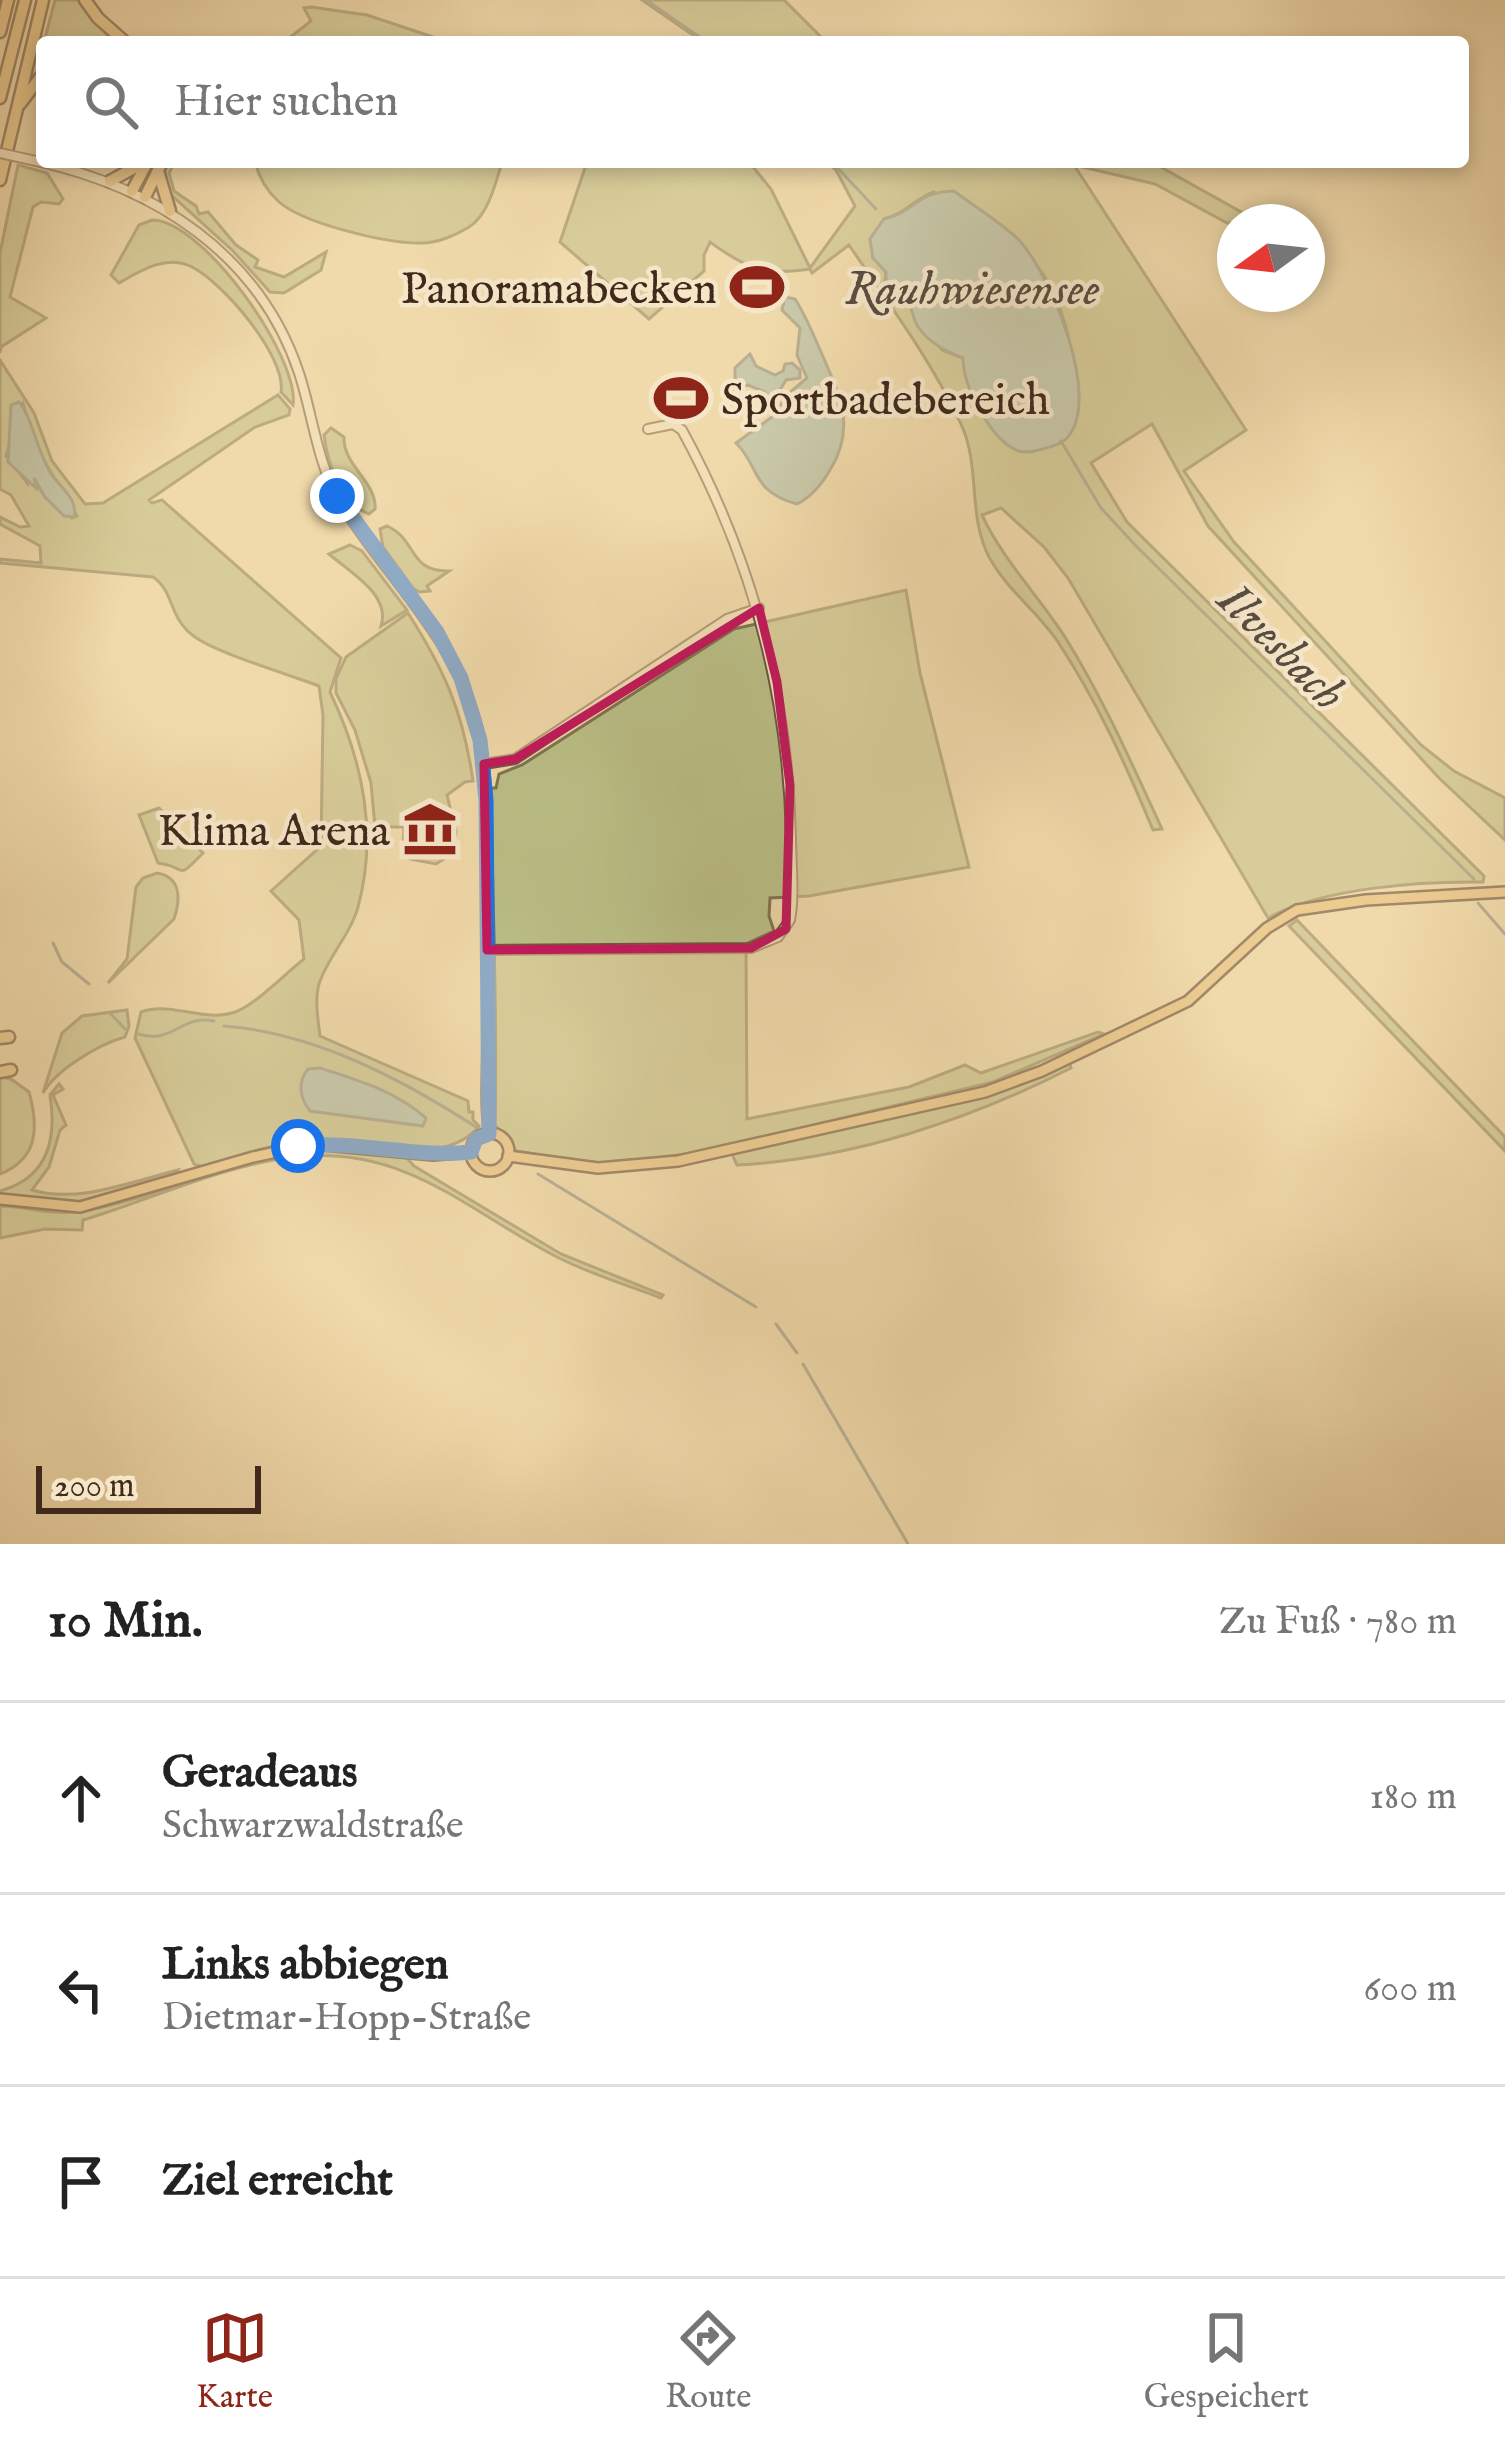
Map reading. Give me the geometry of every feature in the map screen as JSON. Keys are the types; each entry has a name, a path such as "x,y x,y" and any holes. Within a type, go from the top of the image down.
{"highway":[{"path":"0,32 8,0"},
{"path":"0,98 25,0"},
{"path":"0,180 44,0"},
{"path":"85,0 118,36"},
{"path":"14,111 36,83"},
{"path":"110,181 143,168"},
{"path":"138,194 151,168"},
{"path":"154,168 170,211"}],"main road":[{"path":"508,1156 598,1168 678,1161 985,1092 1042,1071 1188,1001 1267,928 1297,910 1397,897 1505,892"},
{"path":"489,1134 503,1140 508,1156 501,1167 488,1171 476,1165 471,1152 476,1139 489,1134"},
{"path":"0,1199 80,1207 313,1144 433,1155 471,1152"}],"street":[{"path":"0,153 36,161"},
{"path":"62,168 110,181 170,211 227,257 271,313 297,367 330,482 345,509 418,604 451,656 474,714 484,764 489,1134"},
{"path":"487,950 751,948 772,941 786,929 792,909 790,785 777,682 759,608 717,493 682,430 673,424 648,429"},
{"path":"484,764 515,759 727,619 759,608"}],"highlighted area":[{"path":"759,608 777,682 790,785 786,929 751,948 487,950 484,764 515,759"}],"green space":[{"path":"55,0 81,0 111,36 46,36"},
{"path":"642,0 784,0 820,36 694,36"},
{"path":"304,8 367,15 430,36 292,36 311,21"},
{"path":"18,165 47,173 63,199 59,204 41,202 33,207 10,297 46,318 1,347 0,353 0,253"},
{"path":"172,168 174,191 196,206 199,214 208,212 236,245 258,260 255,267 284,277 326,252 321,270 284,293 270,292 168,192 165,171"},
{"path":"257,168 500,168 476,222 447,238 419,243 346,231 306,217 278,201"},
{"path":"585,168 754,168 771,189 810,268 855,206 834,168 1076,168 1246,430 1184,471 1234,542 1421,745 1454,771 1505,798 1505,840 1439,778 1208,526 1152,424 1091,463 1127,522 1484,876 1483,882 1343,893 1268,918 1068,578 1044,547 1001,508 982,515 1092,684 1162,829 1153,830 1072,664 989,557 978,524 971,457 961,424 923,355 849,245 812,273 810,269 757,268 710,242 704,271 649,319 560,242","holes":["934,192 1032,262 1049,284 1062,314 1079,396 1032,452 1017,448 994,429 978,402 963,358 942,350 910,306 891,293 886,272 873,258 870,239 884,219"]},
{"path":"1087,168 1162,168 1227,204 1217,204 1217,218 1155,184"},
{"path":"152,220 173,226 197,242 244,295 281,356 293,405 281,392 280,377 263,340 203,274 171,262 119,283 111,275 139,225"},
{"path":"0,360 34,413 52,461 85,504 103,503 278,395 290,409 289,415 255,427 149,500 162,500 341,658 330,692 358,770 367,852 355,917 318,987 320,1036 468,1101 479,1126 463,1140 420,1150 297,1142 206,1168 194,1164 135,1038 141,1012 235,1012 304,959 299,920 271,891 321,846 323,715 319,686 195,637 180,622 165,590 153,577 0,563 0,559 41,563 40,546 0,524 0,517 20,527 29,526 11,495 0,489","holes":["23,404 37,449 77,516 72,518 45,497 31,475 28,484 6,456"]},
{"path":"331,428 344,437 349,457 371,490 375,509 369,514 351,502 338,482 324,435"},
{"path":"387,526 426,566 449,571 427,586 430,591 413,588 383,547 380,529"},
{"path":"350,545 362,551 407,610 381,626 383,615 375,595 329,554"},
{"path":"906,590 920,673 969,867 809,896 770,898 774,931 746,944 747,1119 909,1087 965,1065 981,1073 1098,1032 1104,1034 993,1082 696,1153 603,1164 516,1151 495,1125 491,788 496,788 499,774 522,765 734,629"},
{"path":"408,613 451,693 473,781 447,795 456,832 450,855 436,864 410,859 403,845 404,827 375,827 371,783 355,730 336,693 336,679 346,657"},
{"path":"159,808 203,853 184,870 158,863 139,815"},
{"path":"157,873 175,884 174,919 108,983 127,959 136,887 143,878"},
{"path":"1297,920 1505,1137 1505,1151 1289,926"},
{"path":"127,1010 125,1037 79,1059 43,1093 62,1033 82,1016"},
{"path":"1069,1062 1071,1068 1032,1087 909,1134 780,1161 737,1165 732,1154 993,1094"},
{"path":"0,1077 29,1092 34,1130 29,1151 0,1174"},
{"path":"59,1084 63,1089 53,1095 66,1125 60,1130 49,1167 32,1190 86,1193 178,1170 173,1178 79,1203 0,1196 0,1191 29,1177 46,1155 52,1127 50,1095"},
{"path":"325,1147 405,1156 414,1166 561,1254 663,1295 570,1263 403,1171 334,1156 268,1161 214,1175 83,1220 82,1230 45,1229 0,1238 0,1206 65,1213 106,1206 261,1158"}],"water":[{"name":"Rauhwiesensee","path":"954,191 1020,241 1058,308 1076,367 1079,395 1077,419 1067,438 1056,445 1022,452 1006,444 973,396 963,358 923,334 911,308 889,287 886,272 873,258 870,239 884,219 923,198"},
{"path":"785,297 795,299 809,325 839,396 844,425 830,470 816,490 797,504 763,485 736,443 772,417 807,378 797,355 800,328 782,310"},
{"path":"750,354 756,366 775,375 792,363 800,370 800,378 786,380 773,402 748,385 735,389 735,368"},
{"path":"19,402 47,466 72,500 74,517 64,516 34,478 36,488 8,462 11,405"},
{"path":"320,1068 402,1100 426,1118 423,1126 310,1111 302,1096 302,1080 308,1069"}],"waterway":[{"name":"Ilvesbach","path":"646,0 698,36"},
{"name":"Ilvesbach","path":"838,168 876,209"},
{"name":"Ilvesbach","path":"1061,441 1101,508 1136,546 1474,879"},
{"name":"Ilvesbach","path":"1478,903 1505,934"},
{"path":"53,943 62,962 89,984"},
{"path":"110,1013 125,1029"},
{"path":"138,1034 160,1036 193,1022 214,1021"},
{"path":"224,1026 323,1048 417,1092 476,1127"},
{"path":"538,1174 756,1307"},
{"path":"776,1324 797,1353"},
{"path":"803,1364 908,1544"}],"place":[{"name":"Panoramabecken","path":"757,287"},
{"name":"Sportbadebereich","path":"681,398"},
{"name":"Klima Arena","path":"430,829"}],"route":[{"path":"298,1146 340,1144 445,1155 471,1152 476,1139 489,1134 486,800 474,714 437,632 337,496"}]}
